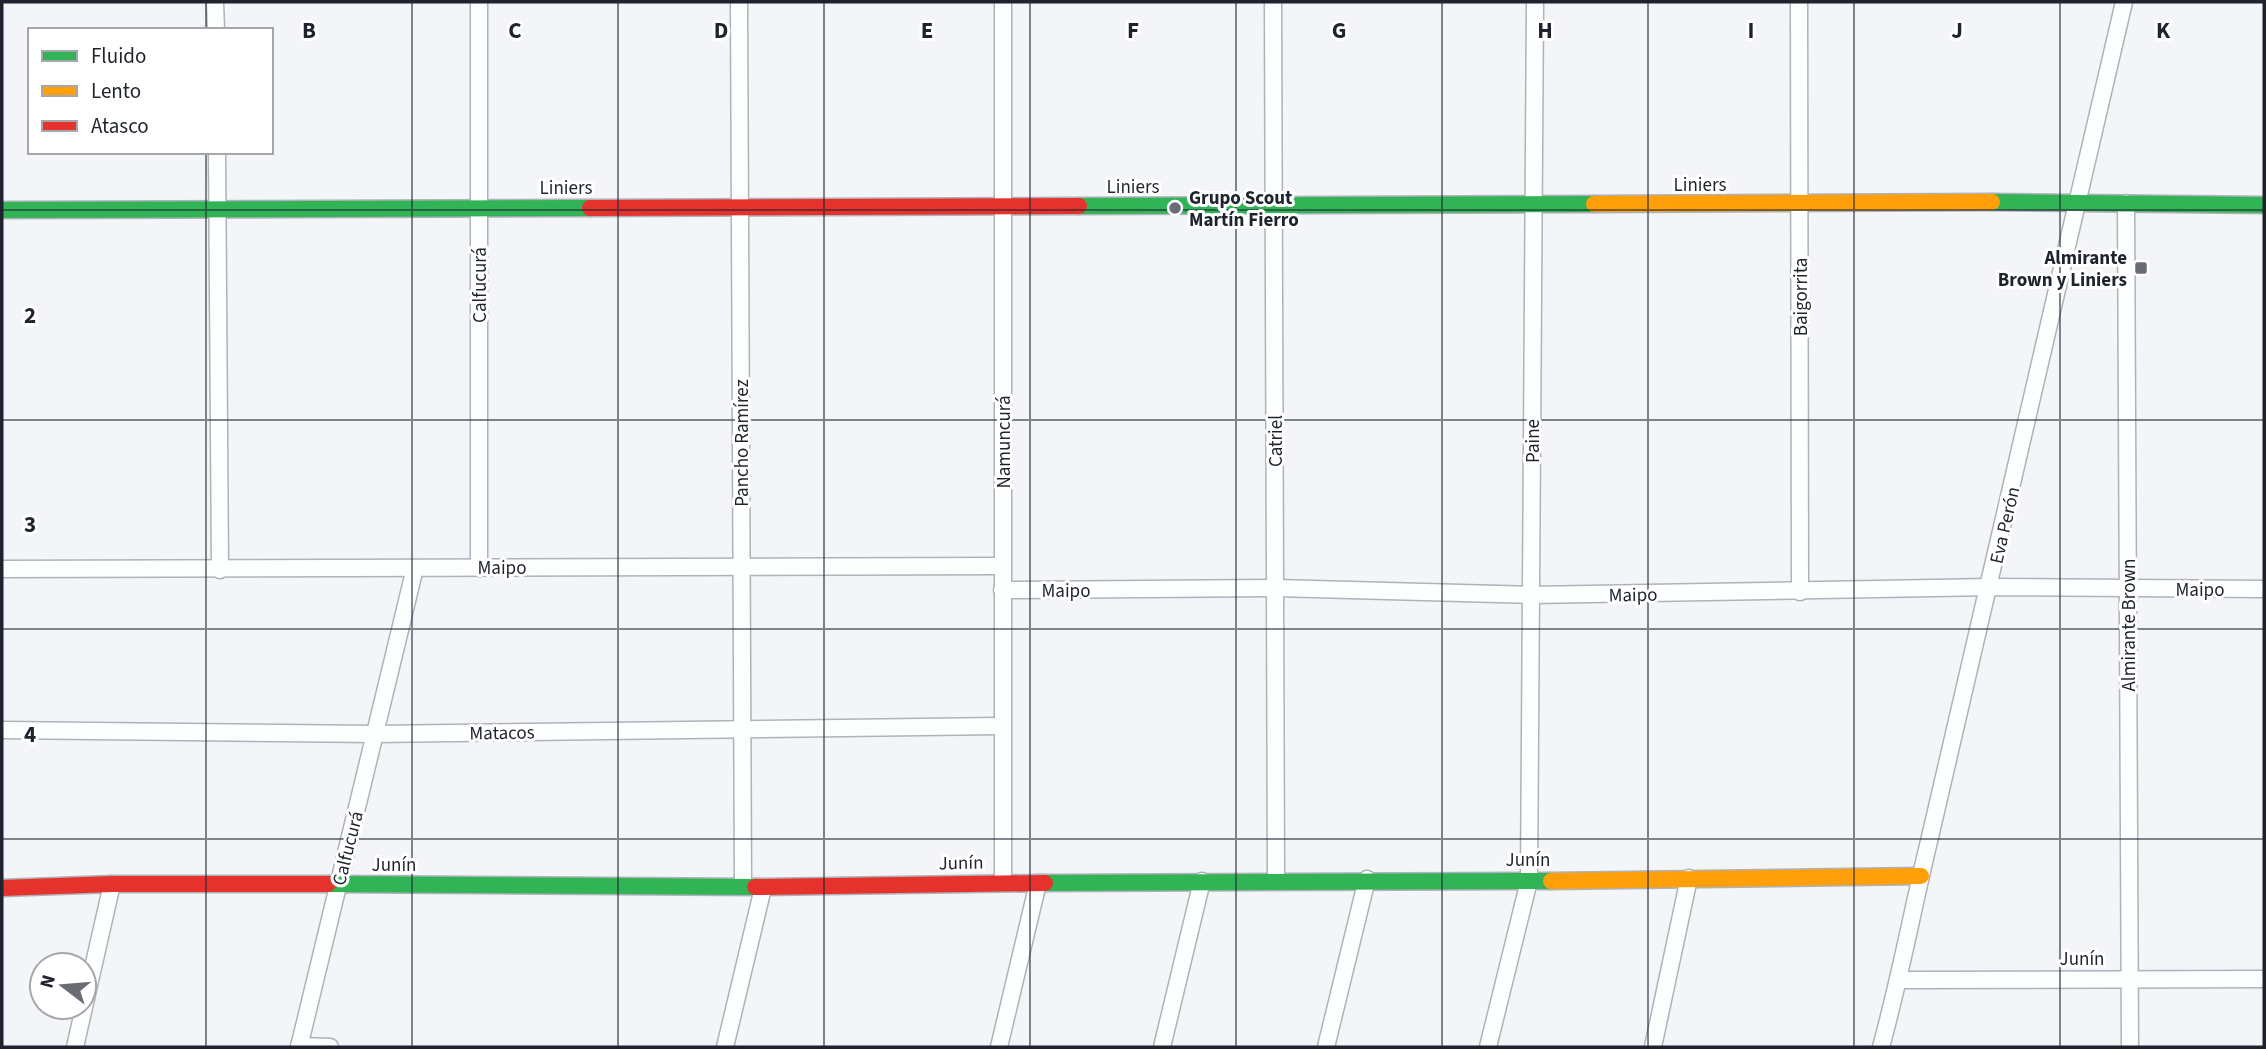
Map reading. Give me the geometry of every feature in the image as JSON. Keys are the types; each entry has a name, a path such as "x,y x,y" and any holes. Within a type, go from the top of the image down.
{"street":[{"path":"215,2 216,28"},
{"name":"Calfucurá","path":"479,2 480,568"},
{"name":"Pancho Ramírez","path":"739,2 743,885"},
{"name":"Namuncurá","path":"1003,2 1003,883"},
{"name":"Catriel","path":"1273,2 1276,880"},
{"name":"Paine","path":"1488,1047 1530,881 1535,2"},
{"name":"Baigorrita","path":"1799,2 1800,592"},
{"name":"Eva Perón","path":"1881,1047 1899,980 2124,2"},
{"path":"216,154 220,570"},
{"name":"Liniers","path":"2,210 2076,202 2264,205"},
{"name":"Almirante Brown","path":"2126,203 2130,1047"},
{"name":"Maipo","path":"2,569 1002,566"},
{"name":"Calfucurá","path":"299,1047 415,568"},
{"name":"Maipo","path":"1002,590 1276,588 1531,595 1990,587 2264,589"},
{"name":"Matacos","path":"2,730 375,734 1001,726"},
{"name":"Junín","path":"2,888 112,884 743,885 763,888 1202,880 1530,881 1921,876"},
{"path":"1653,1047 1689,878"},
{"path":"1326,1047 1367,879"},
{"path":"1162,1047 1202,880"},
{"path":"999,1047 1038,883"},
{"path":"75,1047 112,884"},
{"path":"724,1047 763,888"},
{"name":"Junín","path":"1899,980 2264,979"},
{"path":"299,1047 330,1047"}],"traffic: fast":[{"path":"1992,202 2264,205"},
{"path":"1079,206 1594,204"},
{"path":"2,210 590,208"},
{"path":"1045,883 1551,881"},
{"path":"328,884 755,887"}],"traffic: slow":[{"path":"1594,204 1992,202"},
{"path":"1551,881 1921,876"}],"traffic: jam":[{"path":"590,208 1079,206"},
{"path":"755,887 1045,883"},
{"path":"2,888 112,884 328,884"}],"place":[{"name":"Grupo Scout Martín Fierro","path":"1175,208"},
{"name":"Almirante Brown y Liniers","path":"2141,268"}]}
